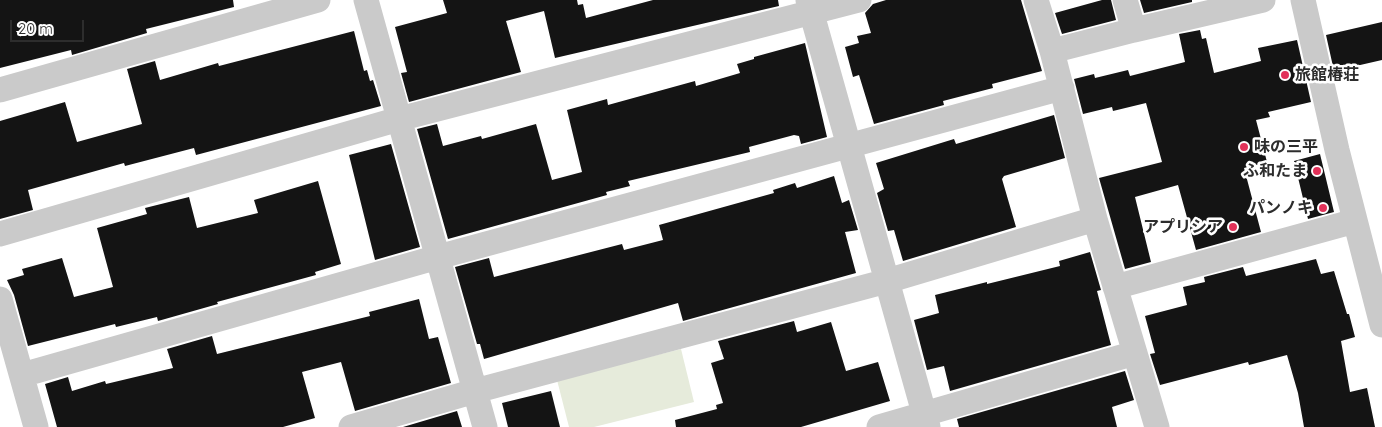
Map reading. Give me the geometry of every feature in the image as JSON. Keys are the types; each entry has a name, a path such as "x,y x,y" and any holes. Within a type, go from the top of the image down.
{"street":[{"path":"0,90 318,0"},
{"path":"366,0 485,427"},
{"path":"0,234 399,119 810,7 858,0"},
{"path":"1036,0 1062,88 1095,219 1157,427"},
{"path":"1126,0 1134,30"},
{"path":"1052,52 1134,30 1263,0"},
{"path":"1303,0 1355,222 1382,325"},
{"path":"810,7 926,421"},
{"path":"22,374 438,258 1062,88"},
{"path":"351,427 475,391 887,281 1095,219"},
{"path":"1116,287 1355,222"},
{"path":"0,299 36,427"},
{"path":"879,427 926,421 1135,353"}],"green space":[{"path":"681,349 694,402 594,427 569,427 557,380"}],"building":[{"path":"0,0 233,0 234,7 146,29 147,33 72,55 71,50 0,68"},
{"path":"443,0 577,0 578,5 583,4 586,18 653,0 778,0 779,6 555,58 544,11 506,21 521,72 409,102 401,73 407,72 395,27 447,13"},
{"path":"886,0 1021,0 1042,71 992,84 993,88 943,101 944,105 874,124 859,75 853,77 845,47 859,43 857,36 871,33 865,13 873,4"},
{"path":"1102,0 1111,0 1116,20 1062,34 1055,13"},
{"path":"1140,0 1192,0 1192,2 1144,13"},
{"path":"1382,22 1382,60 1334,71 1326,35"},
{"path":"1200,30 1202,39 1206,38 1214,73 1261,61 1258,48 1297,40 1311,102 1268,112 1270,117 1256,120 1267,162 1244,168 1261,232 1196,250 1178,185 1135,197 1151,262 1125,269 1099,178 1162,162 1146,103 1113,111 1112,107 1083,114 1074,79 1094,74 1095,78 1128,70 1130,76 1185,62 1179,34"},
{"path":"354,31 364,71 367,70 370,81 373,80 381,106 196,155 194,148 125,166 124,163 28,190 33,210 0,219 0,121 65,102 77,142 142,124 127,69 155,61 160,80 218,63 219,66"},
{"path":"805,43 827,137 801,144 799,136 794,135 749,147 750,152 628,181 630,186 606,192 607,195 448,239 417,129 437,124 443,146 481,136 482,139 536,124 552,180 582,172 567,110 607,99 608,105 695,81 696,86 740,73 737,64 754,59 754,57"},
{"path":"1054,115 1065,158 1004,176 1002,179 1016,227 903,261 894,230 888,231 877,193 884,189 876,163 954,139 956,144"},
{"path":"391,144 420,247 375,260 349,155"},
{"path":"1320,154 1334,212 1308,219 1294,161"},
{"path":"834,176 842,203 849,200 858,230 845,232 856,273 683,321 678,303 484,359 480,344 477,344 455,267 489,258 494,277 622,244 624,250 663,240 659,225 774,193 773,190 795,183 797,188"},
{"path":"318,181 341,264 315,272 316,275 217,302 218,304 158,321 157,317 116,327 115,324 28,346 14,295 7,280 24,275 22,269 62,258 74,297 113,287 97,228 147,214 145,208 189,197 197,228 258,213 254,200"},
{"path":"1090,252 1101,290 1097,291 1111,345 950,391 944,366 927,370 914,320 939,313 935,295 1060,266 1059,261"},
{"path":"1316,259 1321,274 1334,271 1355,337 1341,341 1350,392 1367,388 1375,427 1304,427 1298,393 1287,355 1249,365 1248,362 1160,385 1150,354 1155,353 1145,316 1187,305 1183,287 1205,282 1204,277 1243,267 1246,276"},
{"path":"419,299 429,339 438,337 451,383 355,411 341,362 302,372 315,418 283,427 57,427 45,384 68,377 72,391 105,381 106,384 173,368 167,349 212,336 217,354 370,316 369,312"},
{"path":"794,321 797,332 831,322 846,371 878,362 890,401 801,427 676,427 675,420 717,409 716,405 723,403 711,363 724,359 718,341"},
{"path":"1125,371 1134,400 1112,407 1117,427 959,427 957,419"},
{"path":"551,391 560,427 508,427 502,403"},
{"path":"457,411 462,427 403,427"}],"place":[{"name":"旅館椿荘","path":"1285,75"},
{"name":"味の三平","path":"1244,147"},
{"name":"ふ和たま","path":"1317,171"},
{"name":"パンノキ","path":"1323,208"},
{"name":"アプリシア","path":"1233,227"}]}
